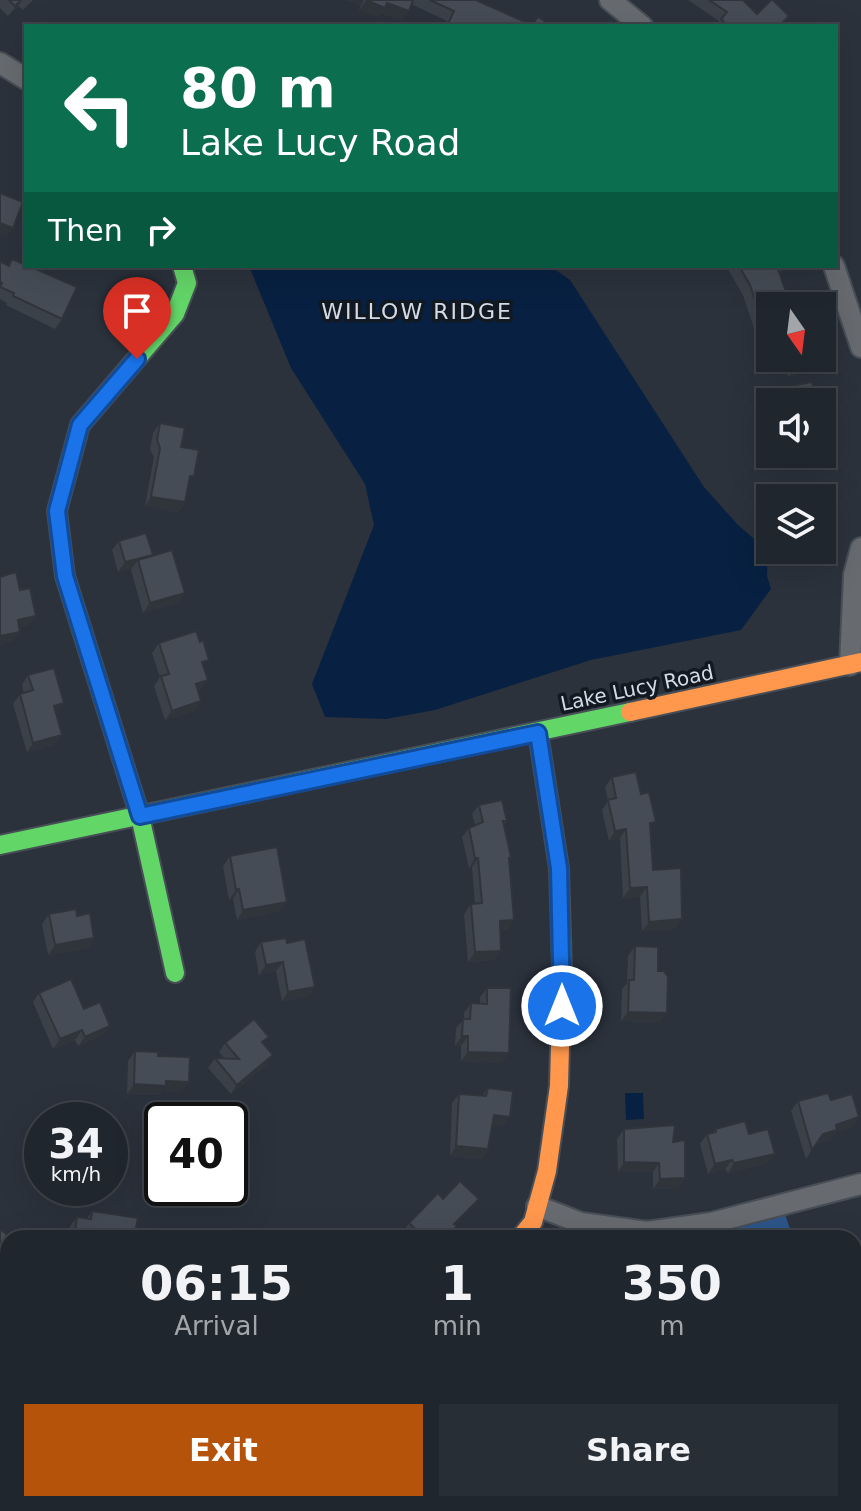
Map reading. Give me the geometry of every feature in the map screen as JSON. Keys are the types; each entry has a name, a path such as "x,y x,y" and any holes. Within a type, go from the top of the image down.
{"street":[{"path":"610,0 640,24"},
{"path":"0,63 24,78"},
{"path":"175,973 140,816 65,576 57,511 80,425 175,314 187,283 183,268"},
{"path":"835,268 861,347"},
{"path":"855,664 854,575 861,548"},
{"name":"Lake Lucy Road","path":"0,845 855,664"},
{"path":"526,1230 533,1222 547,1171 559,1086 562,979 559,868 538,733"},
{"path":"661,1230 711,1223 861,1184"},
{"path":"537,1206 581,1223 632,1230"}],"shaded area":[{"path":"250,268 553,268 570,280 704,487 756,541 756,564 767,564 771,589 741,630 591,660 435,710 386,719 325,717 312,684 374,525 365,484 291,368"},
{"path":"625,1093 643,1093 644,1119 626,1120"},
{"path":"782,1205 790,1230 665,1230"}],"building":[{"path":"366,0 413,0 409,11 387,3 385,8"},
{"path":"430,0 476,0 530,24 448,24 454,11"},
{"path":"709,0 743,0 757,14 773,0 789,16 784,24 726,24 721,19 727,12"},
{"path":"538,17 549,24 533,24"},
{"path":"0,193 23,202 13,228 0,223"},
{"path":"12,259 24,264 24,268 34,268 77,287 62,319 0,287 0,261 9,266"},
{"path":"740,268 780,268 786,292 756,292 756,303"},
{"path":"812,382 813,388 781,388"},
{"path":"160,423 185,428 181,447 199,450 185,502 151,497 160,448 157,440"},
{"path":"146,533 153,555 125,562 119,541"},
{"path":"172,550 185,593 150,603 138,560"},
{"path":"16,572 20,590 30,588 36,616 18,620 20,632 0,636 0,577"},
{"path":"196,631 200,642 203,640 209,660 202,662 208,680 196,684 201,701 172,711 161,676 169,674 159,643"},
{"path":"54,668 64,703 54,706 62,735 33,743 20,694 33,690 28,675"},
{"path":"636,772 641,794 649,792 656,822 650,823 653,870 681,868 682,919 649,922 647,887 630,888 626,829 615,831 608,800 616,798 612,777"},
{"path":"502,800 511,857 514,920 500,921 501,951 475,952 471,904 482,903 478,858 475,858 469,828 483,822 479,805"},
{"path":"277,847 287,902 243,910 230,856"},
{"path":"76,909 77,916 90,913 94,938 55,945 49,914"},
{"path":"286,938 287,943 305,939 315,987 288,992 283,962 266,965 261,942"},
{"path":"635,946 658,947 658,971 664,971 668,977 667,1013 628,1012 629,980 634,980"},
{"path":"71,979 84,1009 100,1002 110,1026 85,1037 82,1030 60,1039 39,993"},
{"path":"487,988 511,988 509,1053 468,1052 468,1036 462,1036 463,1019 470,1019 471,1003 487,1004"},
{"path":"254,1019 269,1037 262,1042 273,1055 237,1085 215,1058 239,1059 225,1043"},
{"path":"135,1051 158,1052 158,1056 190,1057 189,1082 166,1081 166,1086 134,1084"},
{"path":"488,1088 513,1091 510,1117 494,1115 488,1149 456,1146 459,1094 486,1096"},
{"path":"828,1093 831,1100 852,1094 859,1117 836,1125 837,1130 823,1134 812,1150 798,1101"},
{"path":"745,1121 749,1134 768,1129 775,1154 715,1164 707,1134"},
{"path":"675,1125 673,1142 685,1140 685,1178 660,1179 659,1163 624,1162 624,1129"},
{"path":"460,1181 479,1199 454,1224 457,1226 453,1230 411,1230 414,1228 409,1223 438,1193 443,1199"},
{"path":"92,1211 138,1218 136,1230 75,1230 77,1217 91,1219"}],"traffic: fast":[{"path":"175,973 140,816 65,576 57,511 80,425 175,314 187,283 183,268"},
{"path":"0,845 630,712"},
{"path":"538,733 559,868 562,969"}],"traffic: slow":[{"path":"630,712 861,662"},
{"path":"526,1230 533,1222 547,1171 559,1086 562,969"}],"district":[{"name":"WILLOW RIDGE","path":"417,311"}],"route":[{"path":"137,359 80,425 57,511 65,576 140,816 538,733 559,868 562,1006"}]}
